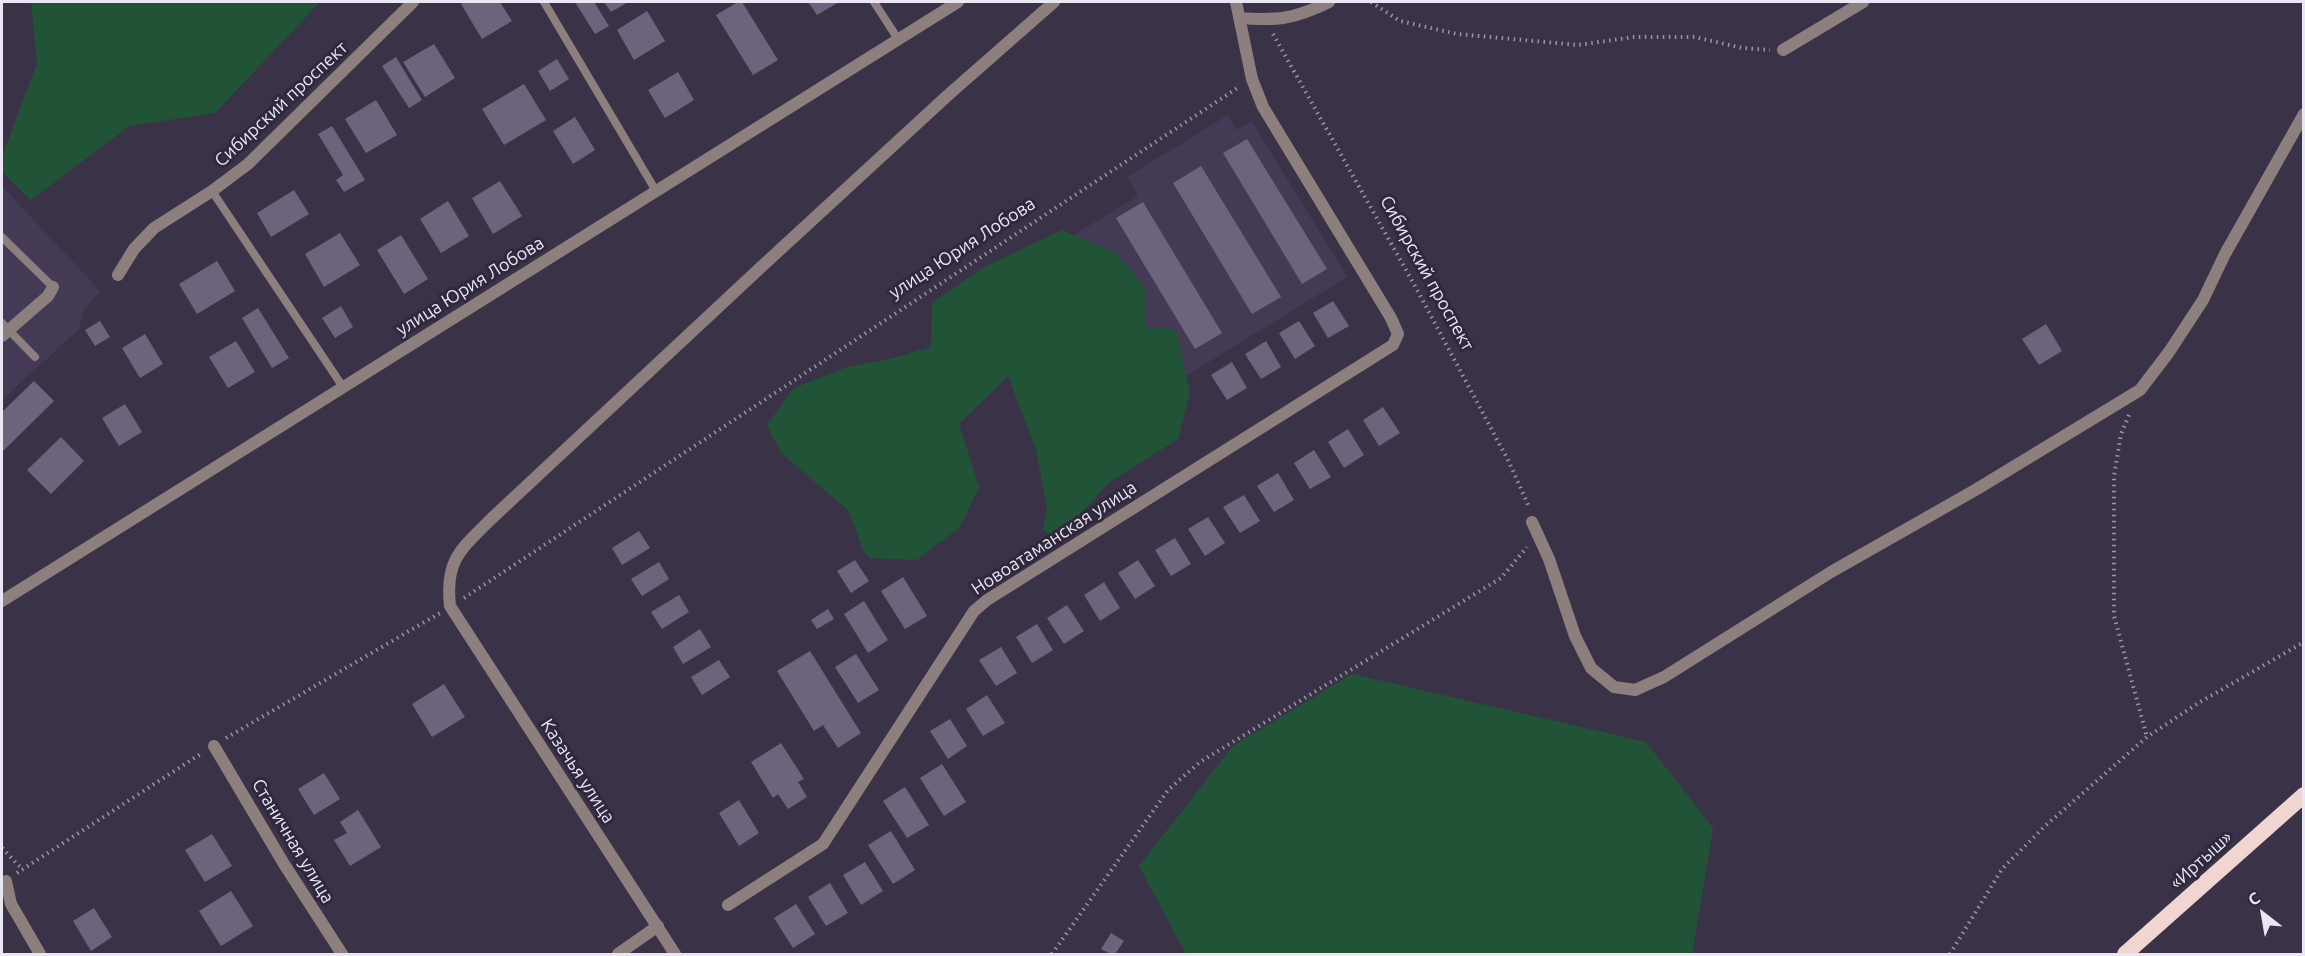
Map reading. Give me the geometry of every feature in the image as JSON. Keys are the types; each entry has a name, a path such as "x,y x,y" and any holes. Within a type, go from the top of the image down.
{"highway":[{"name":"«Иртыш»","path":"2125,954 2304,795"}],"street":[{"name":"Сибирский проспект","path":"118,275 134,249 154,228 212,191 248,164 413,2"},
{"name":"улица Юрия Лобова","path":"2,601 958,2"},
{"path":"450,606 448,585 452,564 465,545 710,314 947,96 1054,2"},
{"path":"1236,2 1252,79"},
{"path":"1239,18 1266,20 1288,18 1329,2"},
{"path":"1783,51 1863,2"},
{"name":"Новоатаманская улица","path":"728,905 823,844 974,611 987,600 1393,345 1398,334 1391,318 1263,107 1252,79"},
{"path":"1532,522 1549,559 1575,636 1591,668 1614,687 1635,690 1664,677 1832,572 1977,489 2140,390 2169,352 2203,300 2225,254 2304,114"},
{"path":"4,330 48,296 53,287"},
{"name":"Казачья улица","path":"450,606 675,954"},
{"name":"Станичная улица","path":"214,746 284,864 342,954"},
{"path":"6,881 12,904 40,954"},
{"path":"618,954 658,926"}],"lane":[{"path":"544,2 656,191"},
{"path":"874,2 898,39"},
{"path":"212,191 343,387"},
{"path":"2,237 53,287"},
{"path":"4,330 35,357"}],"path":[{"path":"1371,2 1400,21 1486,38 1578,45 1634,38 1695,37 1742,48 1783,51"},
{"name":"Сибирский проспект","path":"1052,954 1167,790 1200,762 1501,578 1526,551 1533,527 1528,503 1509,462 1266,20"},
{"name":"улица Юрия Лобова","path":"450,606 1252,79"},
{"path":"2140,390 2121,434 2114,476 2114,616 2147,737"},
{"path":"1950,954 2002,869 2044,827 2147,737 2200,702 2304,642"},
{"path":"2,848 22,870"}],"shaded area":[{"path":"1228,115 1237,130 1252,121 1347,277 1163,390 1069,238 1138,196 1127,177"},
{"path":"2,186 100,291 83,311 79,329 2,400"}],"green space":[{"path":"31,2 320,2 215,113 129,126 31,200 2,172 2,157 37,63"},
{"path":"1062,230 1115,252 1145,287 1145,327 1176,329 1190,393 1178,439 1110,482 1057,539 1043,530 1047,508 1036,450 1008,376 959,424 979,487 960,527 917,560 870,558 863,550 849,511 781,453 767,425 794,388 847,367 890,359 931,347 932,303 984,267"},
{"path":"1352,674 1646,742 1713,828 1692,954 1186,954 1139,866 1233,746"}],"building":[{"path":"500,2 512,21 482,39 461,4"},
{"path":"575,2 594,2 609,26 595,34"},
{"path":"604,2 628,2 611,12"},
{"path":"742,2 778,60 753,75 716,15"},
{"path":"808,2 839,2 817,15"},
{"path":"647,11 665,41 634,60 617,30"},
{"path":"434,44 455,78 425,97 403,62"},
{"path":"396,57 422,100 409,108 382,66"},
{"path":"557,59 569,79 550,91 538,71"},
{"path":"678,72 694,100 665,118 648,90"},
{"path":"524,84 546,120 504,145 482,109"},
{"path":"376,100 397,135 366,153 345,119"},
{"path":"575,117 595,150 573,164 553,131"},
{"path":"332,126 365,180 344,192 336,180 343,175 318,134"},
{"path":"1247,139 1327,269 1302,284 1223,153"},
{"path":"1201,166 1281,297 1252,314 1173,183"},
{"path":"500,181 522,216 493,234 472,198"},
{"path":"294,190 309,214 271,237 257,213"},
{"path":"448,201 469,236 441,253 420,219"},
{"path":"1143,202 1222,333 1195,349 1116,218"},
{"path":"340,233 360,265 324,287 305,254"},
{"path":"401,235 428,279 404,294 377,250"},
{"path":"217,261 235,291 197,314 179,284"},
{"path":"1333,301 1349,326 1328,338 1313,313"},
{"path":"341,306 353,327 335,338 322,318"},
{"path":"258,308 289,358 272,368 242,318"},
{"path":"100,321 110,337 95,346 85,330"},
{"path":"1299,321 1315,346 1295,359 1279,333"},
{"path":"2046,324 2062,351 2039,365 2022,339"},
{"path":"145,334 163,364 140,378 122,348"},
{"path":"236,341 255,372 228,388 209,357"},
{"path":"1266,341 1281,367 1261,379 1245,354"},
{"path":"1232,362 1247,388 1227,400 1211,375"},
{"path":"34,381 54,401 2,452 2,412"},
{"path":"125,404 142,432 119,446 102,418"},
{"path":"1383,407 1400,433 1379,446 1363,420"},
{"path":"1348,429 1364,455 1344,468 1328,442"},
{"path":"61,437 84,461 51,494 27,470"},
{"path":"1314,450 1331,477 1310,489 1294,463"},
{"path":"1278,473 1294,500 1274,512 1257,486"},
{"path":"1244,495 1260,521 1240,533 1223,507"},
{"path":"1208,517 1225,543 1205,556 1188,529"},
{"path":"639,531 650,548 622,565 612,548"},
{"path":"1175,538 1191,564 1171,576 1155,550"},
{"path":"855,560 869,581 851,593 837,571"},
{"path":"1138,560 1155,586 1135,599 1118,573"},
{"path":"659,562 669,579 642,596 631,579"},
{"path":"903,577 927,616 905,629 881,591"},
{"path":"1104,582 1120,608 1100,621 1084,595"},
{"path":"679,595 689,612 662,629 651,612"},
{"path":"864,601 888,640 868,653 844,614"},
{"path":"1067,605 1084,631 1064,644 1047,618"},
{"path":"828,609 834,619 817,629 811,620"},
{"path":"1037,624 1053,650 1032,663 1016,637"},
{"path":"700,629 711,647 683,664 673,647"},
{"path":"1001,647 1017,673 996,686 979,660"},
{"path":"810,651 861,733 838,748 823,725 814,731 777,671"},
{"path":"856,654 879,690 858,703 835,667"},
{"path":"719,660 730,677 702,695 691,677"},
{"path":"444,684 465,717 432,737 412,704"},
{"path":"987,695 1005,723 983,736 966,709"},
{"path":"950,719 967,746 948,759 930,731"},
{"path":"781,743 804,779 798,782 807,797 788,809 778,794 773,798 751,762"},
{"path":"942,764 966,802 944,816 920,778"},
{"path":"324,773 340,799 314,815 298,789"},
{"path":"905,787 929,825 907,838 883,801"},
{"path":"739,800 759,833 739,846 719,813"},
{"path":"358,810 381,847 350,866 334,840 347,833 340,822"},
{"path":"891,831 915,870 893,884 868,845"},
{"path":"212,834 232,866 205,882 185,850"},
{"path":"865,862 883,891 861,905 843,875"},
{"path":"830,883 848,913 826,926 808,897"},
{"path":"231,891 253,926 221,946 199,911"},
{"path":"796,904 815,934 793,948 774,918"},
{"path":"94,908 112,937 91,951 73,921"},
{"path":"1111,933 1124,941 1115,954 1101,949"}]}
